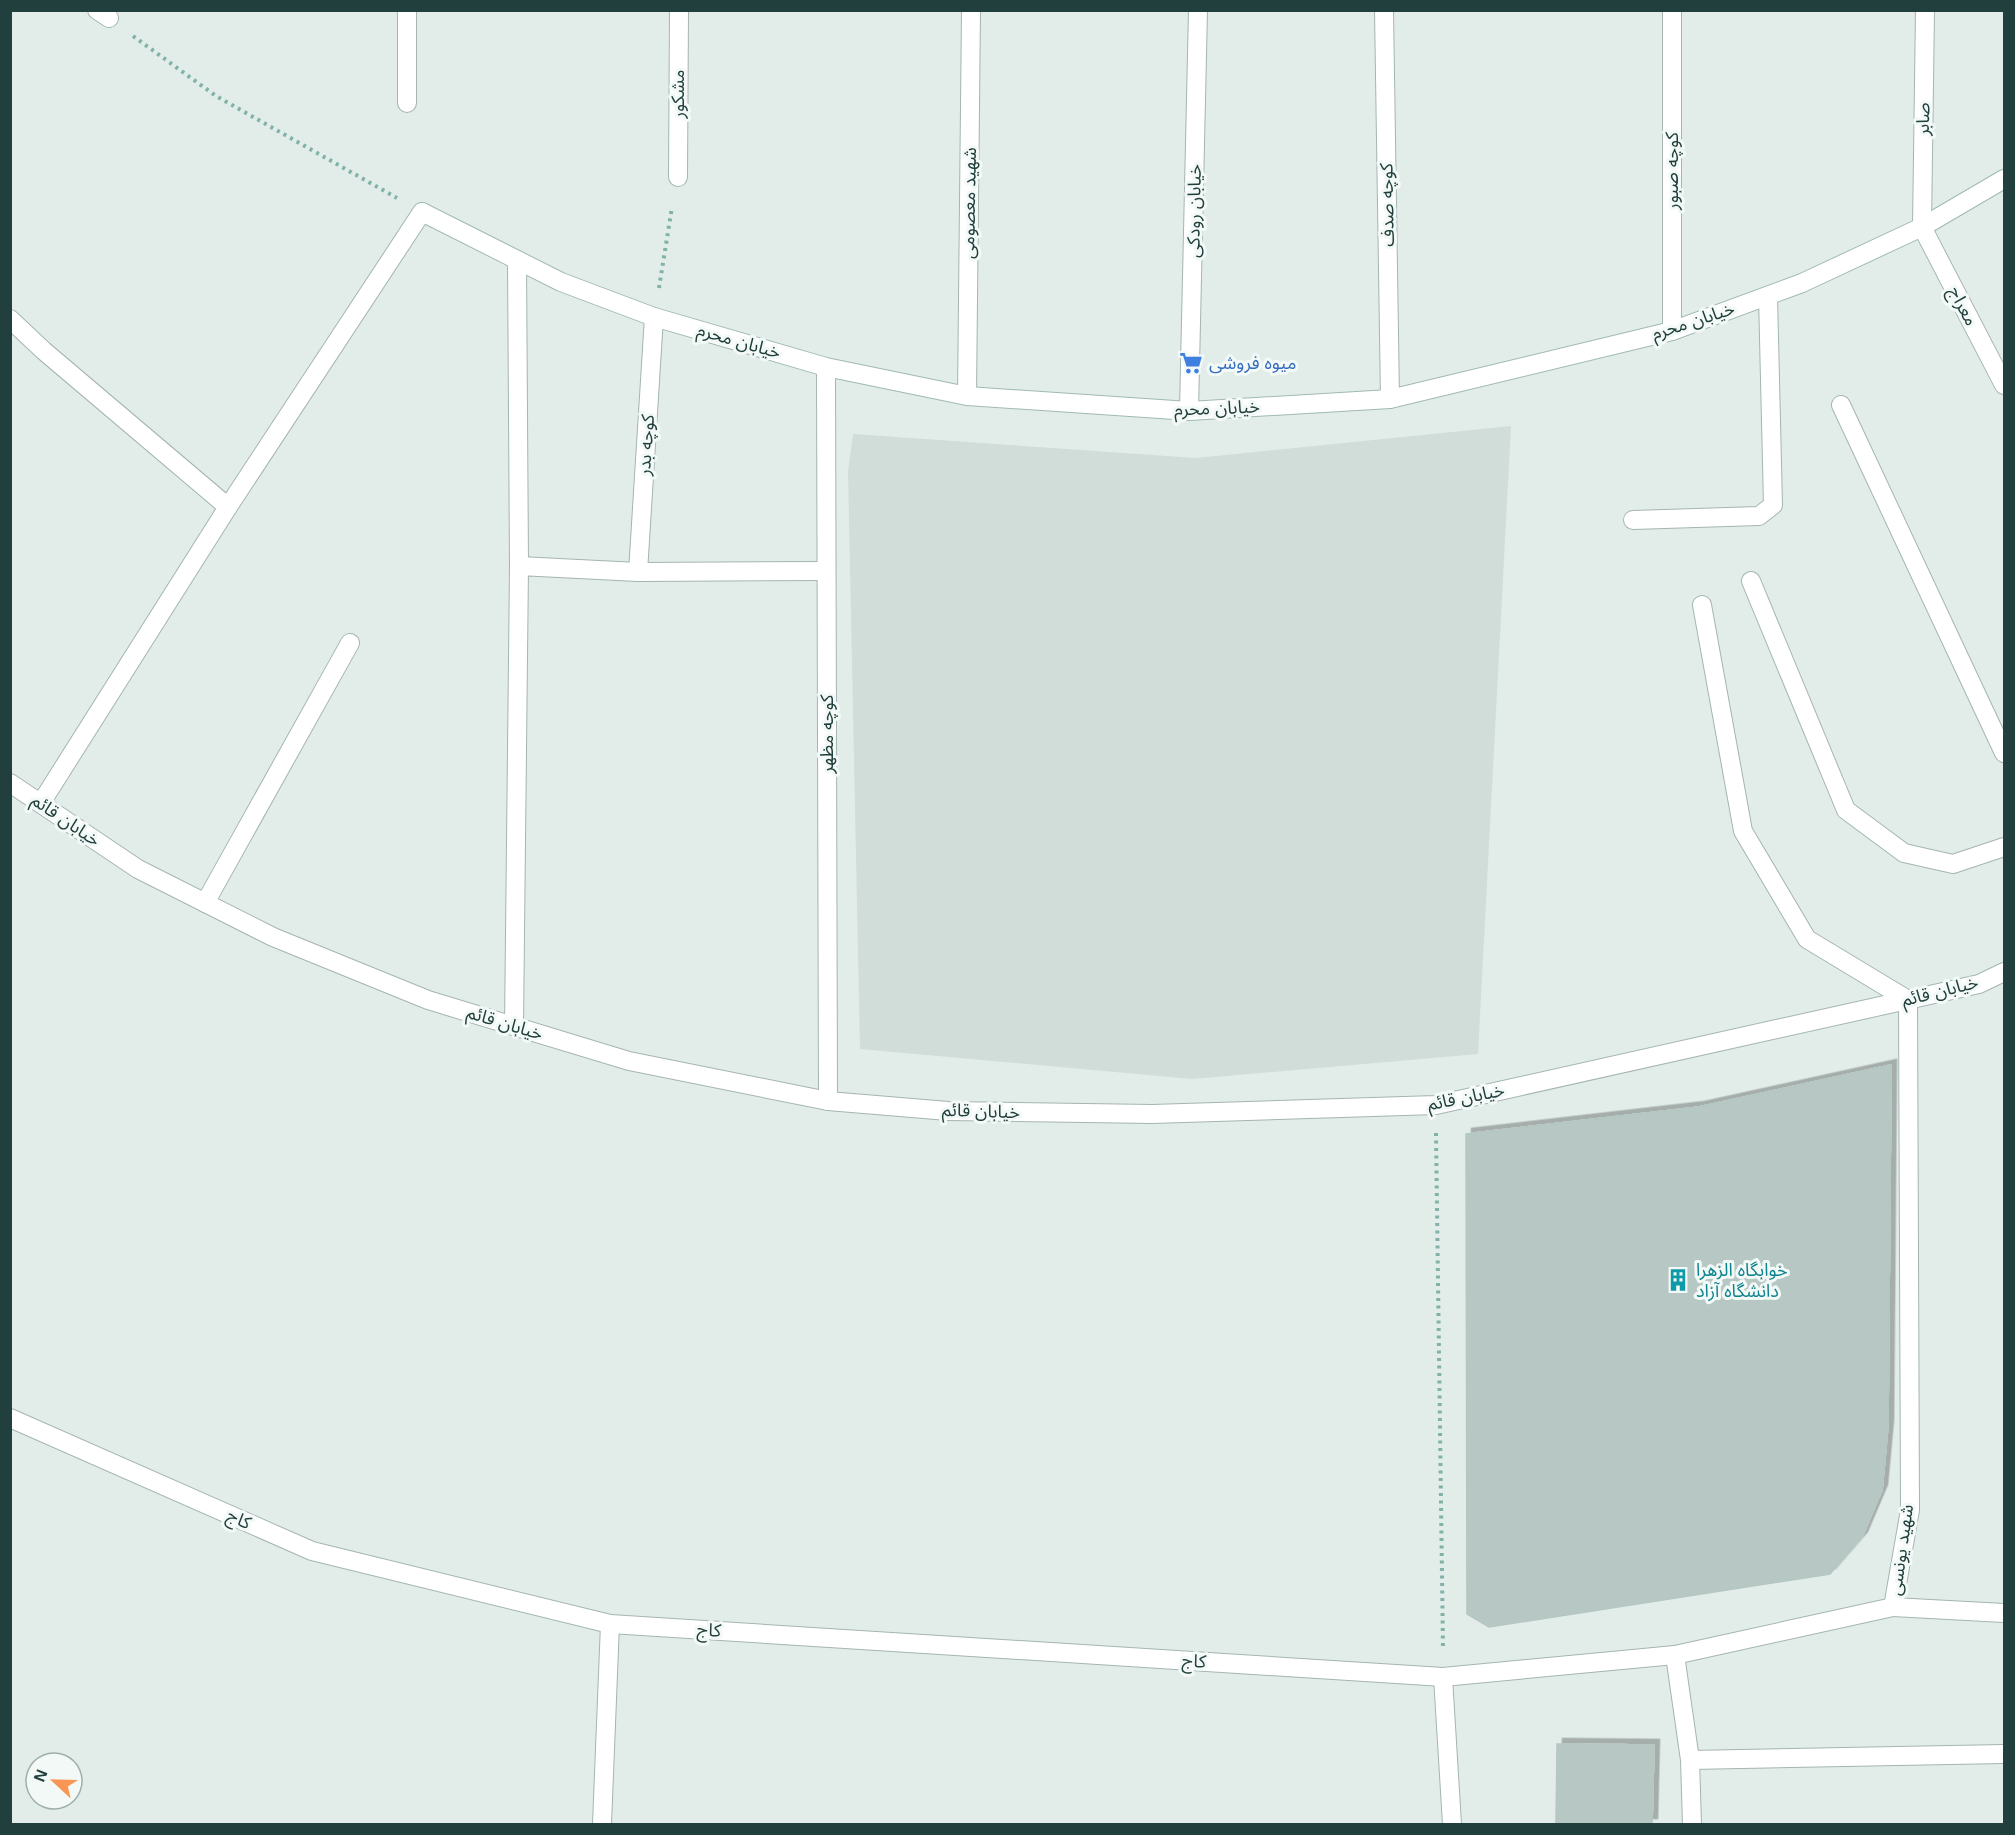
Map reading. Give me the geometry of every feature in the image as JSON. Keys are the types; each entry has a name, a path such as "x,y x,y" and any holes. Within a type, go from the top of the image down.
{"street":[{"path":"407,10 407,103"},
{"name":"مشکور","path":"678,177 679,10"},
{"name":"شهید معصومی","path":"967,396 971,10"},
{"name":"خیابان رودکی","path":"1190,411 1198,10"},
{"name":"کوچه صدف","path":"1383,10 1390,399"},
{"name":"کوچه صبور","path":"1672,10 1672,331"},
{"name":"صابر","path":"1922,227 1925,10"},
{"name":"خیابان محرم","path":"422,212 561,282 654,317 826,367 967,396 1190,411 1390,399 1672,331 1802,283 1922,227 2004,179"},
{"path":"41,803 228,507 422,212"},
{"name":"معراج","path":"1922,227 2004,385"},
{"path":"514,1026 519,566 517,260"},
{"path":"1633,520 1759,516 1773,505 1768,296"},
{"name":"کوچه بدر","path":"638,572 654,317"},
{"path":"10,319 44,351 228,507"},
{"name":"کوچه مظهر","path":"826,367 828,1101"},
{"path":"1841,405 2004,753"},
{"path":"519,566 638,572 826,571"},
{"path":"1751,581 1846,810 1904,853 1953,864 2004,847"},
{"path":"1702,605 1743,831 1807,939 1908,1000"},
{"path":"206,903 350,643"},
{"name":"خیابان قائم","path":"10,783 138,869 273,937 428,1000 629,1061 828,1101 948,1111 1152,1114 1436,1105 1978,984 2004,972"},
{"name":"شهید یونسی","path":"1443,1677 1676,1655 1893,1607 1910,1510 1908,1000"},
{"name":"کاج","path":"10,1418 312,1551 610,1624 1443,1677"},
{"path":"1893,1607 2004,1613"},
{"path":"602,1824 610,1624"},
{"path":"1676,1655 1690,1760 1692,1824"},
{"path":"1443,1677 1452,1824"},
{"path":"1690,1760 2004,1754"}],"path":[{"path":"105,13 216,96 422,212"},
{"path":"654,317 678,177"},
{"path":"1436,1105 1443,1677"}],"shaded area":[{"path":"1511,426 1478,1054 1192,1079 860,1049 848,471 853,434 1196,458"}],"building":[{"name":"خوابگاه الزهرا دانشگاه آزاد","path":"1891,1065 1888,1426 1882,1490 1862,1537 1830,1574 1489,1627 1467,1614 1466,1134 1699,1107"},
{"path":"1557,1744 1654,1745 1652,1824 1556,1824"}],"place":[{"name":"میوه فروشی","path":"1191,363"},
{"name":"خوابگاه الزهرا دانشگاه آزاد","path":"1678,1280"}]}
